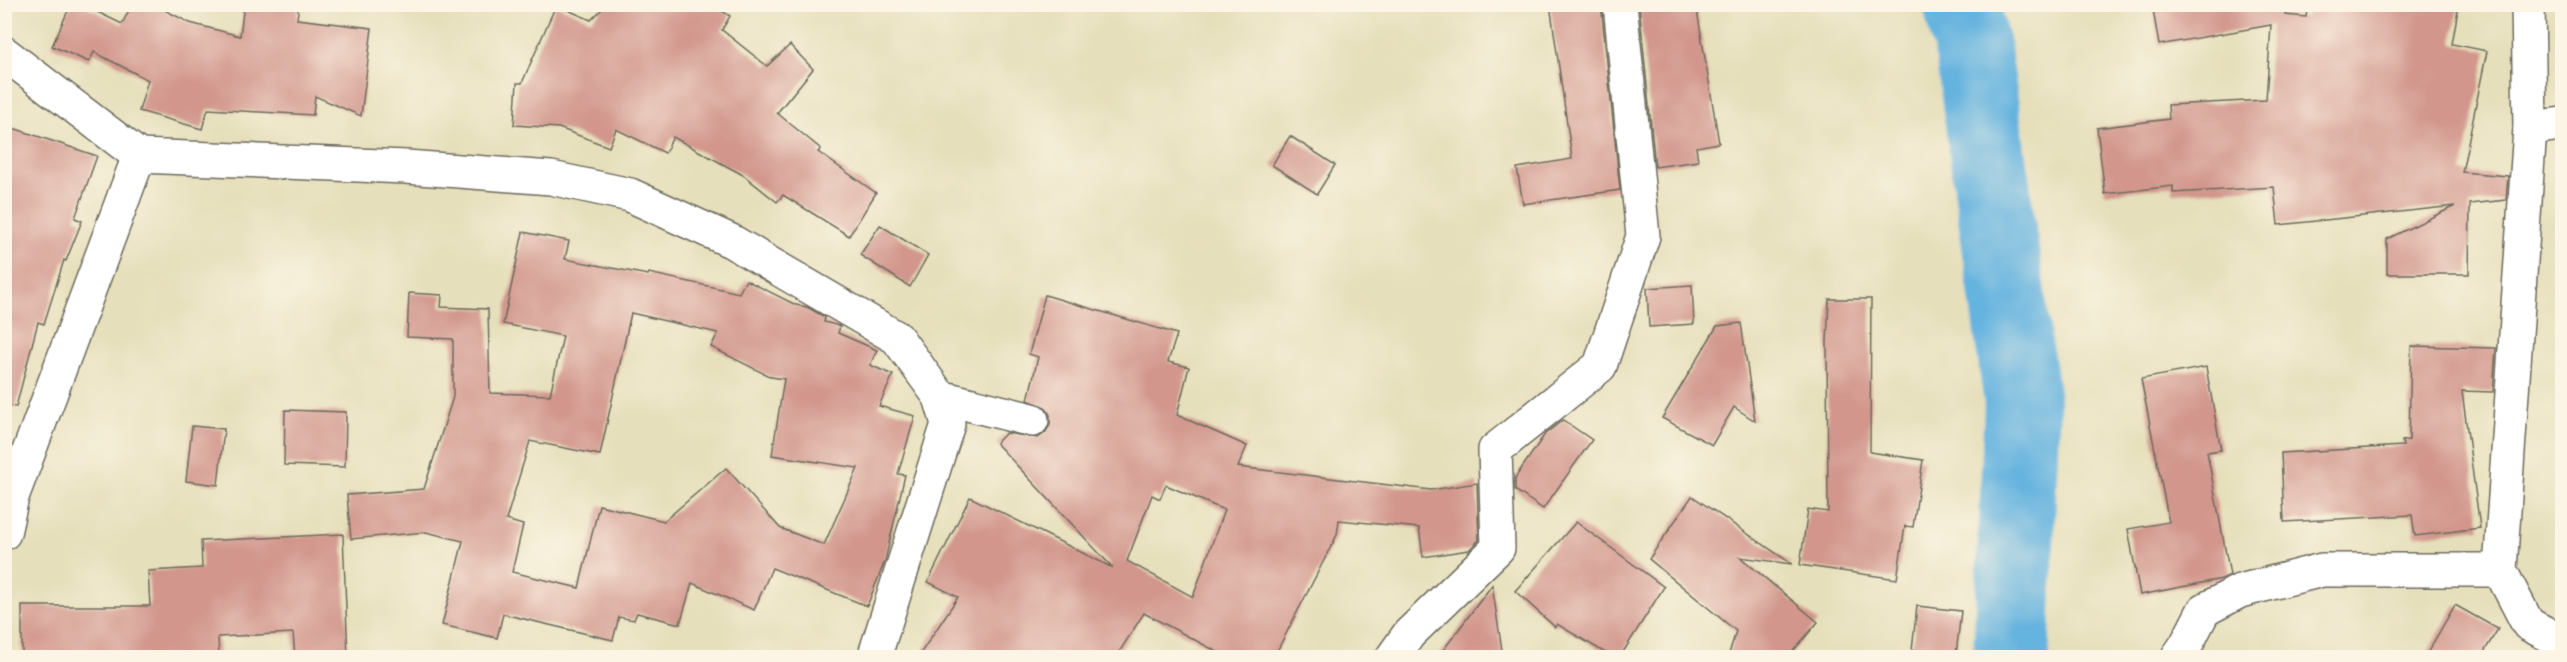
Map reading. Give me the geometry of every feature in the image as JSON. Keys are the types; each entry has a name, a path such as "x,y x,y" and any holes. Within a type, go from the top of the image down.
{"street":[{"path":"1392,657 1409,634 1498,548 1495,450 1600,366 1643,236 1620,4"},
{"path":"2528,4 2530,128 2500,570 2528,624 2562,642"},
{"path":"4,53 139,156 190,160 406,167 551,178 630,195 731,241 897,338 940,397 948,424 874,657"},
{"path":"2530,128 2562,124"},
{"path":"4,533 12,497 139,156"},
{"path":"940,397 1032,420"},
{"path":"2177,657 2186,645 2204,610 2240,591 2322,570 2500,570"}],"building":[{"path":"71,4 81,4 122,24 132,4 153,4 190,23 240,36 244,4 299,4 297,19 372,28 361,116 315,96 313,115 208,109 202,129 139,111 148,80 94,52 89,62 52,46"},
{"path":"607,4 711,4 730,16 722,30 767,66 790,45 813,69 777,113 821,149 818,152 876,193 849,236 783,195 777,202 743,175 673,137 665,153 616,129 609,147 559,128 514,125 517,83 522,83 556,5 591,20"},
{"path":"1550,4 1601,4 1620,190 1523,204 1517,168 1572,159"},
{"path":"1639,4 1696,4 1719,143 1696,147 1698,161 1655,167"},
{"path":"2152,4 2284,4 2285,15 2306,17 2308,4 2459,4 2452,44 2487,51 2462,172 2508,176 2506,200 2470,204 2469,274 2387,274 2387,239 2455,206 2278,225 2274,187 2173,193 2173,186 2105,194 2097,128 2169,119 2168,105 2266,100 2271,25 2159,45"},
{"path":"4,125 97,156 75,218 82,221 66,261 64,260 44,324 38,322 16,407 4,405"},
{"path":"1290,136 1335,165 1317,194 1272,165"},
{"path":"880,225 928,255 910,287 860,255"},
{"path":"523,232 569,241 565,259 648,275 649,273 739,293 746,280 796,305 807,307 825,317 824,322 840,326 838,333 877,350 870,365 893,375 879,406 915,416 898,474 905,475 885,561 867,606 772,568 754,610 692,583 680,624 637,613 634,620 619,617 613,640 503,614 497,638 442,625 463,541 426,532 351,539 347,495 424,489 453,397 453,339 407,337 409,293 442,295 441,307 488,309 490,393 550,395 563,336 503,324","holes":["631,313 718,333 711,347 771,377 784,379 772,455 858,468 824,545 780,528 726,468 664,521 599,505 579,588 512,572 523,525 506,520 530,441 600,455"]},
{"path":"1692,285 1694,324 1649,327 1647,288"},
{"path":"1045,295 1177,334 1168,362 1189,367 1177,415 1247,446 1238,467 1431,490 1477,483 1479,540 1469,550 1423,557 1419,528 1339,520 1337,535 1274,657 1227,657 1144,613 1116,657 918,657 958,597 928,582 970,497 1113,568 996,443 1006,433 1038,438 1050,425 1050,415 1045,407 1028,400 1038,357 1029,354","holes":["1166,485 1224,510 1193,597 1127,561 1152,495 1160,499"]},
{"path":"1829,299 1871,299 1870,452 1923,460 1913,527 1905,526 1897,579 1800,565 1808,509 1828,512"},
{"path":"1741,323 1755,421 1734,407 1712,445 1662,418 1717,326"},
{"path":"2411,346 2496,348 2493,392 2462,391 2480,528 2415,536 2412,515 2284,522 2281,453 2403,446 2402,441 2409,440"},
{"path":"2206,367 2221,450 2207,452 2230,575 2222,579 2140,595 2128,529 2169,522 2141,379"},
{"path":"285,410 346,412 345,467 284,465"},
{"path":"1563,420 1592,440 1543,509 1515,490 1515,478 1545,434"},
{"path":"192,426 224,429 218,485 186,481"},
{"path":"1692,496 1792,564 1740,557 1818,622 1788,657 1728,657 1736,631 1649,559"},
{"path":"1576,522 1664,587 1620,657 1612,657 1557,624 1555,627 1515,591"},
{"path":"343,534 348,657 295,657 293,633 218,637 219,657 22,657 22,606 150,606 148,571 202,568 201,541"},
{"path":"1492,585 1503,657 1438,657"},
{"path":"2455,605 2498,629 2481,657 2425,657"},
{"path":"1917,606 1961,611 1956,655 1912,650"}],"waterway":[{"path":"1961,4 1973,51 2022,402 2011,658"}]}
